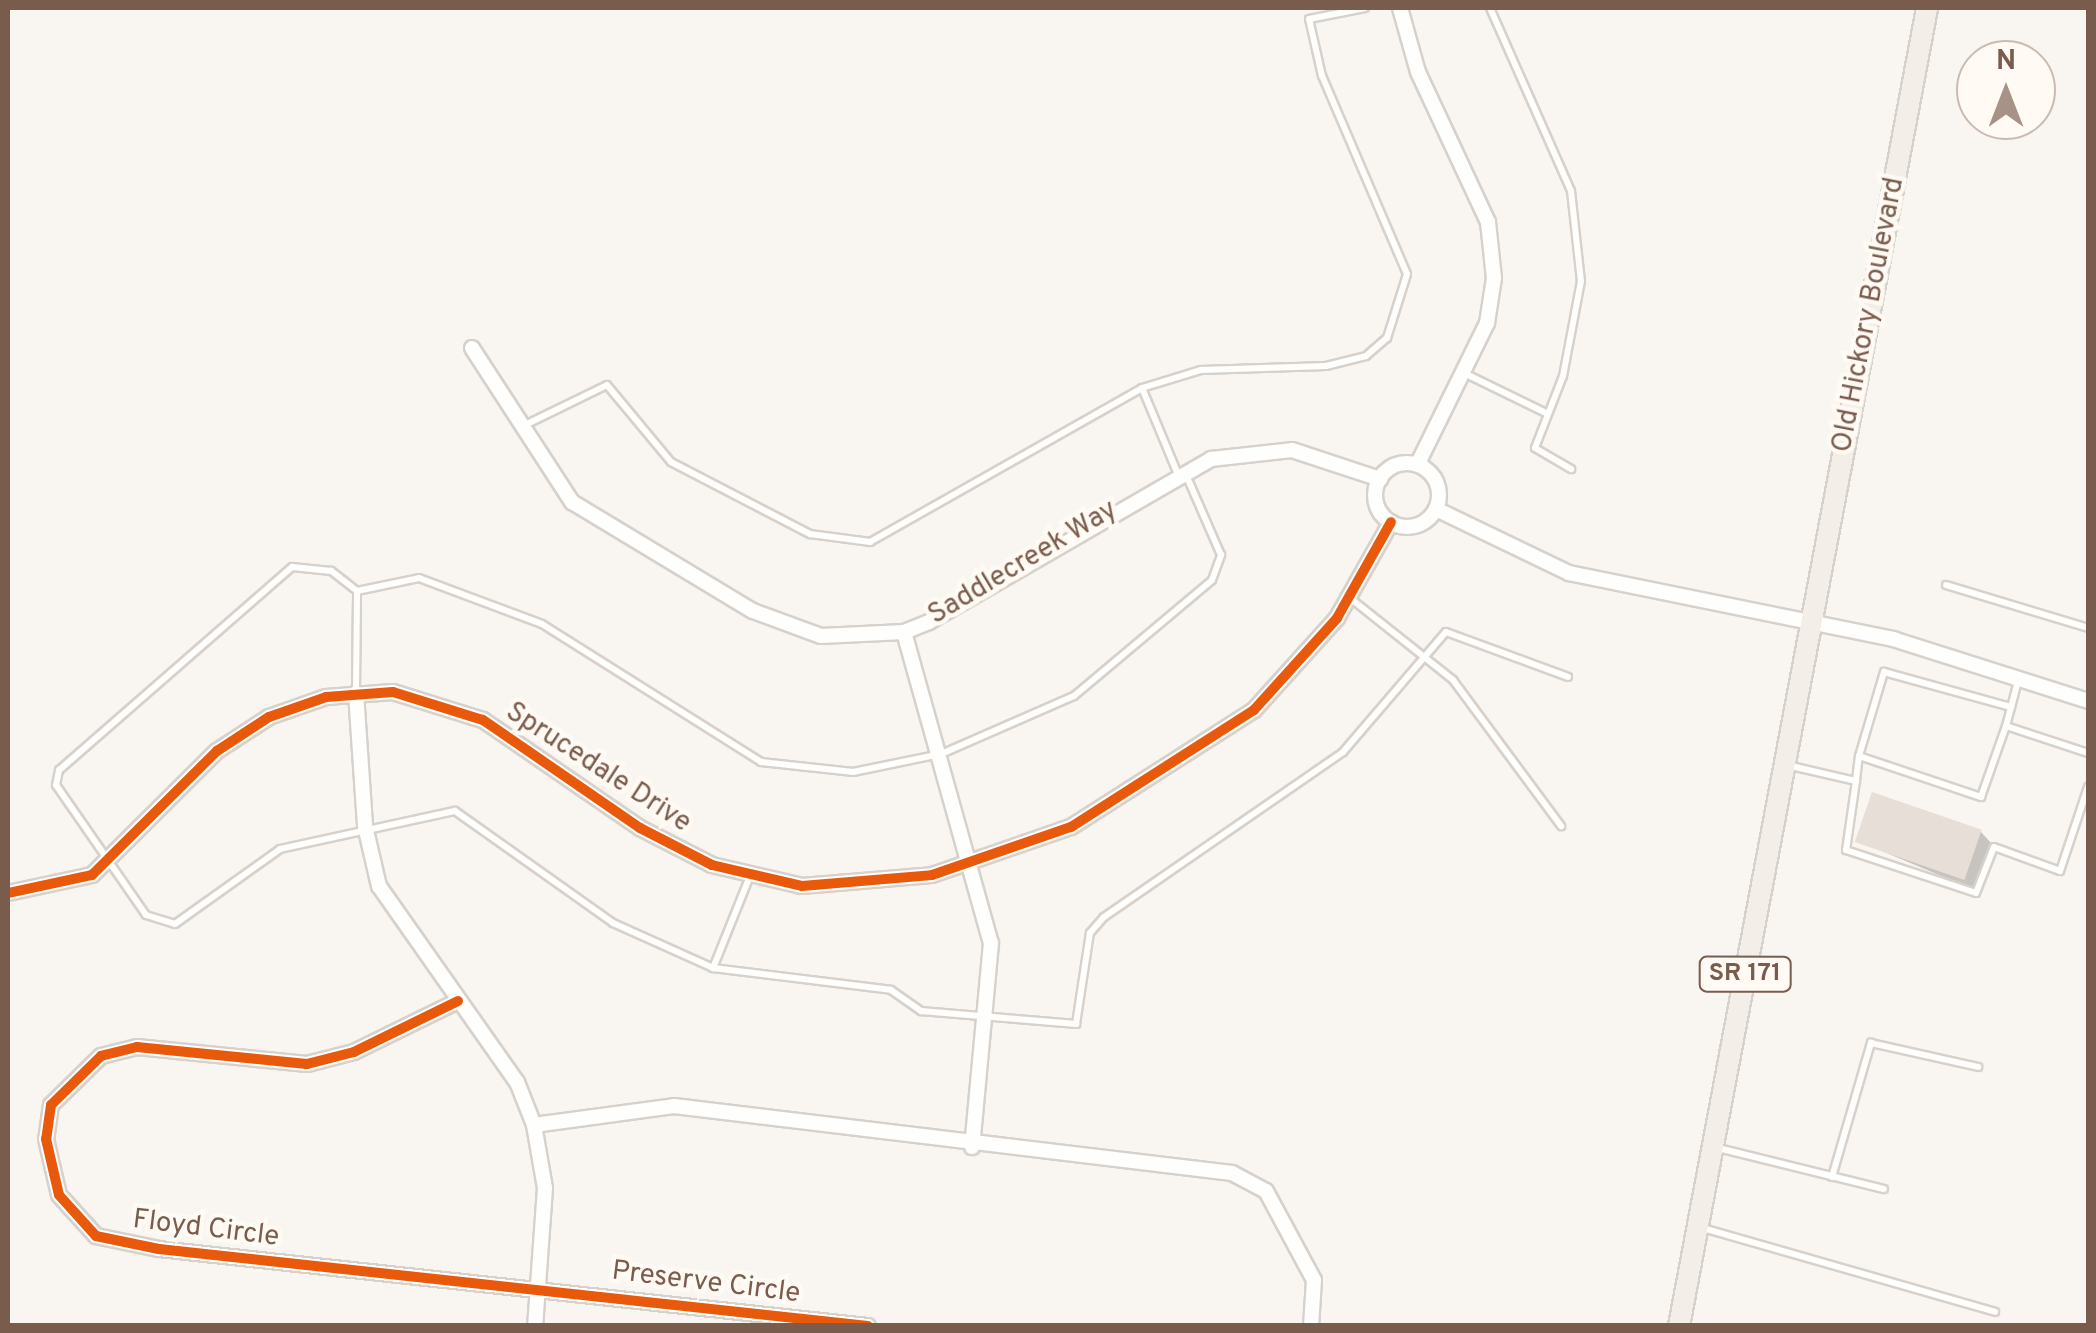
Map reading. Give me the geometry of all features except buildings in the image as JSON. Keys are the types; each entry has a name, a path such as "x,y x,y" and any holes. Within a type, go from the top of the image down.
{"main road":[{"name":"Old Hickory Boulevard","path":"1679,1326 1927,8"}],"street":[{"path":"1400,8 1418,72 1488,222 1487,323 1417,464 1380,478 1376,500 1392,522 1416,525 1436,509"},
{"name":"Saddlecreek Way","path":"472,348 572,502 753,611 820,636 904,632 1180,470 1250,450 1292,450 1380,478"},
{"path":"1417,464 1436,480 1436,509"},
{"path":"1436,509 1569,573 1812,622 2020,676 2088,702"},
{"name":"Sprucedale Drive","path":"8,894 92,875 239,732 294,705 356,693 425,698 484,720 640,828 750,876 845,887 974,862 1071,827 1207,744 1288,678 1349,598 1392,522"},
{"path":"904,632 974,862 991,942 990,1015 972,1147"},
{"path":"356,693 365,826 380,886 517,1082 534,1125 545,1188 535,1326"},
{"name":"Floyd Circle","path":"458,1001 354,1052 306,1064 136,1047 101,1056 51,1105 46,1140 59,1196 96,1236 159,1249 539,1286"},
{"path":"534,1125 674,1106 972,1147 1232,1173 1266,1191 1314,1280 1312,1326"},
{"name":"Preserve Circle","path":"539,1286 868,1326"}],"lane":[{"path":"524,426 607,385 671,462 810,534 870,542 1142,388 1201,370 1326,366 1366,356 1387,338 1407,274 1322,76 1309,19 1365,8"},
{"path":"1490,8 1553,141 1577,230 1576,320 1534,448 1571,469"},
{"path":"1463,373 1548,414"},
{"path":"1142,388 1221,555 1212,580 1074,696 941,754 854,772 762,762 490,600 420,578 357,591 331,571 292,568 70,753 56,785 146,915 174,924 280,849 365,826 455,811 613,923 713,968 891,990 920,1011 1076,1024 1090,933 1104,917 1343,752 1454,632 1568,677"},
{"path":"1946,585 2088,628"},
{"path":"356,693 357,591"},
{"path":"1349,598 1430,656 1561,826"},
{"path":"2011,707 1884,672 1859,756 1846,850 1976,893 1994,847 2060,871 2088,787"},
{"path":"1859,756 1982,797 2020,676"},
{"path":"2006,726 2088,753"},
{"path":"1784,765 1856,781"},
{"path":"713,968 750,876"},
{"path":"1832,1177 1871,1043 1978,1067"},
{"path":"1713,1146 1884,1189"},
{"path":"1698,1227 1995,1312"}],"cycle path":[{"path":"8,893 92,875 217,751 269,717 326,697 393,692 483,720 640,828 712,865 802,886 932,875 1071,827 1254,710 1337,618 1391,522"},
{"path":"458,1001 354,1052 307,1064 137,1047 101,1056 51,1105 46,1139 59,1195 96,1236 159,1249 868,1326"}]}
